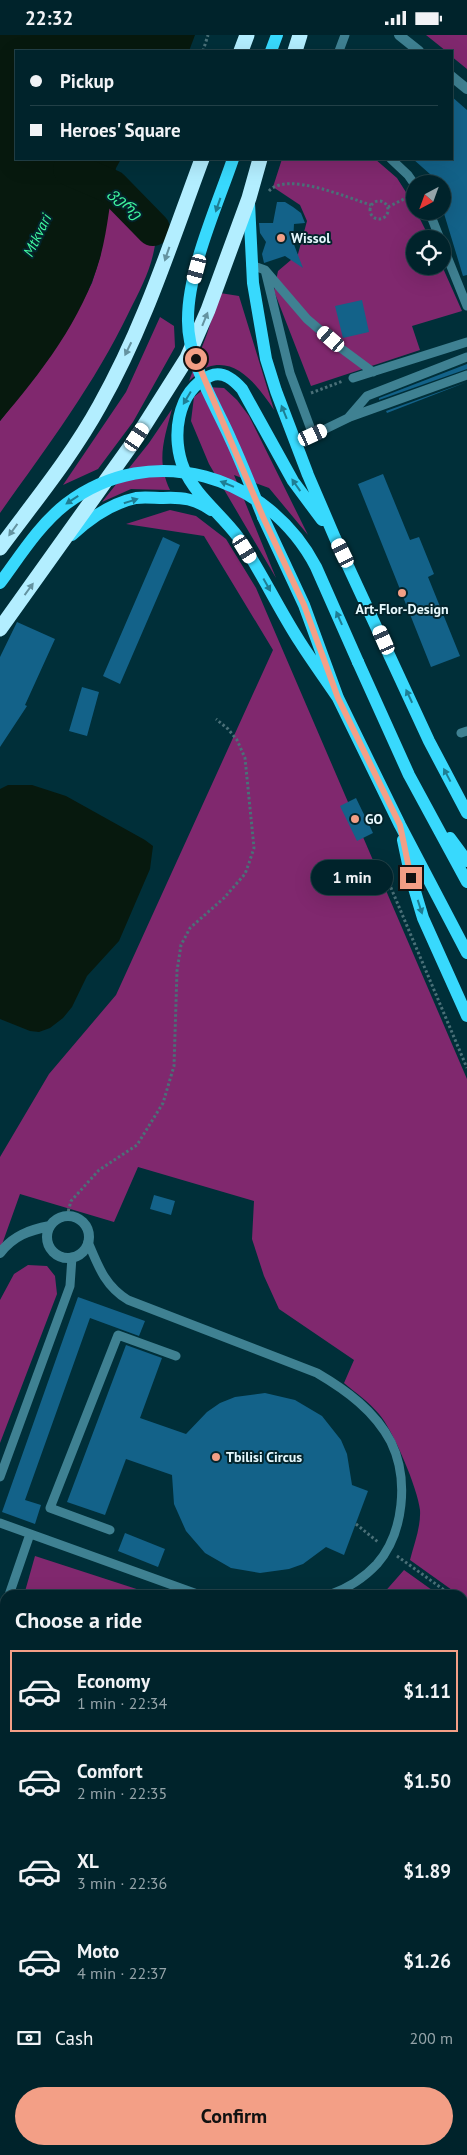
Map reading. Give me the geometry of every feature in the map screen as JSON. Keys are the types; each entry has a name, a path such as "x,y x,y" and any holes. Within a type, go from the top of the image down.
{"highway":[{"path":"241,50 248,35"},
{"path":"294,50 300,35"},
{"path":"0,548 72,449 100,406 148,305 202,160"},
{"path":"0,629 137,437 187,358 208,310 260,160"}],"main road":[{"path":"271,50 277,35"},
{"path":"233,160 201,254 192,288 188,307 188,330 202,377 304,605 338,698 400,825 467,953"},
{"path":"248,198 251,265 259,323 266,359 276,391 308,475 335,538 429,741 466,812"},
{"path":"335,538 293,481 242,389 228,377 215,374 202,381 188,396 180,414 177,437 178,450 184,470 198,490 238,537 299,641 338,698"},
{"path":"0,583 40,529 57,512 84,493 102,484 146,472 180,473 200,475 249,494 274,511 291,528 308,551 423,802 467,882"},
{"path":"61,545 82,525 105,510 136,498 185,498 202,503 220,516"},
{"path":"423,802 467,861"},
{"path":"400,825 411,878 423,918 467,1015"}],"street":[{"path":"399,35 418,50"},
{"path":"453,78 467,89"},
{"path":"66,1216 79,1219 88,1229 88,1242 82,1252 72,1257 59,1255 49,1246 48,1233 50,1226 54,1221 66,1216"},
{"path":"0,1253 7,1244 20,1234 50,1226"}],"lane":[{"path":"339,50 345,35"},
{"path":"392,160 408,175"},
{"path":"251,265 265,270 307,319 373,372"},
{"path":"451,266 467,306"},
{"path":"265,270 290,373 313,435 348,418 467,375"},
{"path":"353,377 467,342"},
{"path":"348,418 368,397 467,357"},
{"path":"88,1242 107,1283 117,1293 317,1373 339,1386 360,1402 377,1422 390,1441 399,1463 402,1487 400,1508 394,1533 387,1549 377,1564 359,1579 338,1590"},
{"path":"0,1477 70,1285 72,1257"},
{"path":"110,1530 50,1508 118,1335 176,1357"},
{"path":"0,1523 186,1590"},
{"path":"11,1590 30,1534"}],"path":[{"path":"203,50 208,35"},
{"path":"269,192 273,187 293,183 371,205"},
{"path":"388,207 406,198"},
{"path":"376,201 384,201 388,207 388,214 382,219 375,218 370,213 371,205 376,201"},
{"path":"310,393 353,377"},
{"path":"66,1216 72,1201 92,1177 99,1170 137,1145 163,1103 174,1066 177,971 181,945 190,928 224,898 245,874 254,847 245,758 237,740 216,719"},
{"path":"383,869 467,1068"},
{"path":"356,1524 387,1549"},
{"path":"404,1562 444,1590"}],"shaded area":[{"path":"426,35 467,35 467,69 453,58 453,50 445,50"},
{"path":"282,160 376,160 397,178 406,192 406,220 420,220 426,230 406,230 406,275 446,275 462,311 412,326 420,350 311,386 274,291 278,271 298,254 307,221 300,205 273,187"},
{"path":"110,202 118,205 155,245 148,271 101,365 52,440 0,513 0,421 45,363 74,318 92,283 100,257"},
{"path":"220,293 239,296 274,410 247,377 229,366 208,367 200,371 189,381"},
{"path":"160,317 174,326 175,347 133,422 98,469 63,485 126,392"},
{"path":"206,387 224,388 237,400 249,416 308,535 269,488 234,475 276,578 209,464 191,421 194,397"},
{"path":"172,409 164,440 162,459 163,469 170,490 131,489 102,502 149,443"},
{"path":"170,510 196,516 226,539 256,588 467,1079 467,1590 452,1590 410,1560 418,1529 420,1510 415,1488 404,1460 379,1414 344,1383 354,1360 279,1309 264,1276 252,1239 254,1201 138,1167 114,1222 20,1194 0,1250 0,1157 49,1074 116,995 273,650 204,536 126,524"},
{"path":"28,1265 47,1266 55,1276 57,1294 0,1443 0,1300 14,1274"},
{"path":"35,1556 140,1590 25,1590"},
{"path":"404,1570 432,1590 386,1590"}],"water":[{"name":"Mtkvari","path":"0,35 195,35 189,50 15,50 15,160 120,160 116,168 100,258 83,303 45,365 0,421"},
{"path":"8,785 32,785 66,796 153,846 150,869 119,941 87,976 72,1007 63,1018 50,1028 39,1032 30,1031 0,1019 0,789"}],"building":[{"path":"453,98 467,110 467,275 463,276 451,237 451,230 449,230 446,220 451,220 451,175 431,175 414,160 453,160"},
{"path":"277,202 285,202 301,213 305,223 294,224 293,242 303,268 285,256 264,263 262,254 266,242 260,233 259,223 273,223"},
{"path":"362,300 369,332 343,338 335,306"},
{"path":"467,364 467,369 379,400 379,398"},
{"path":"467,382 387,413 386,411"},
{"path":"383,474 410,540 419,537 434,574 428,577 460,656 431,667 358,484"},
{"path":"163,537 180,545 120,684 103,676"},
{"path":"17,622 55,639 25,705 27,706 0,747 0,657"},
{"path":"82,687 99,692 87,736 69,731"},
{"path":"356,798 373,833 357,841 340,806"},
{"path":"154,1195 175,1201 171,1215 150,1209"},
{"path":"78,1297 145,1321 139,1336 90,1318 25,1500 41,1505 35,1524 2,1512"},
{"name":"Tbilisi Circus","path":"126,1345 162,1358 140,1418 186,1434 207,1412 220,1403 235,1397 265,1393 295,1400 322,1416 341,1440 347,1454 352,1485 368,1491 344,1555 326,1547 303,1564 289,1569 260,1573 231,1568 205,1553 186,1531 174,1504 172,1475 126,1459 105,1515 67,1502"},
{"path":"125,1533 165,1549 158,1567 118,1551"}],"waterway":[{"name":"ვერე","path":"70,169 112,187 153,229"}],"place":[{"name":"Wissol","path":"281,238"},
{"name":"Art-Flor-Design","path":"402,593"},
{"name":"GO","path":"355,819"},
{"name":"Tbilisi Circus","path":"216,1457"}],"route":[{"path":"196,359 202,377 233,444 263,517 304,605 338,698 400,825 411,878"}]}
